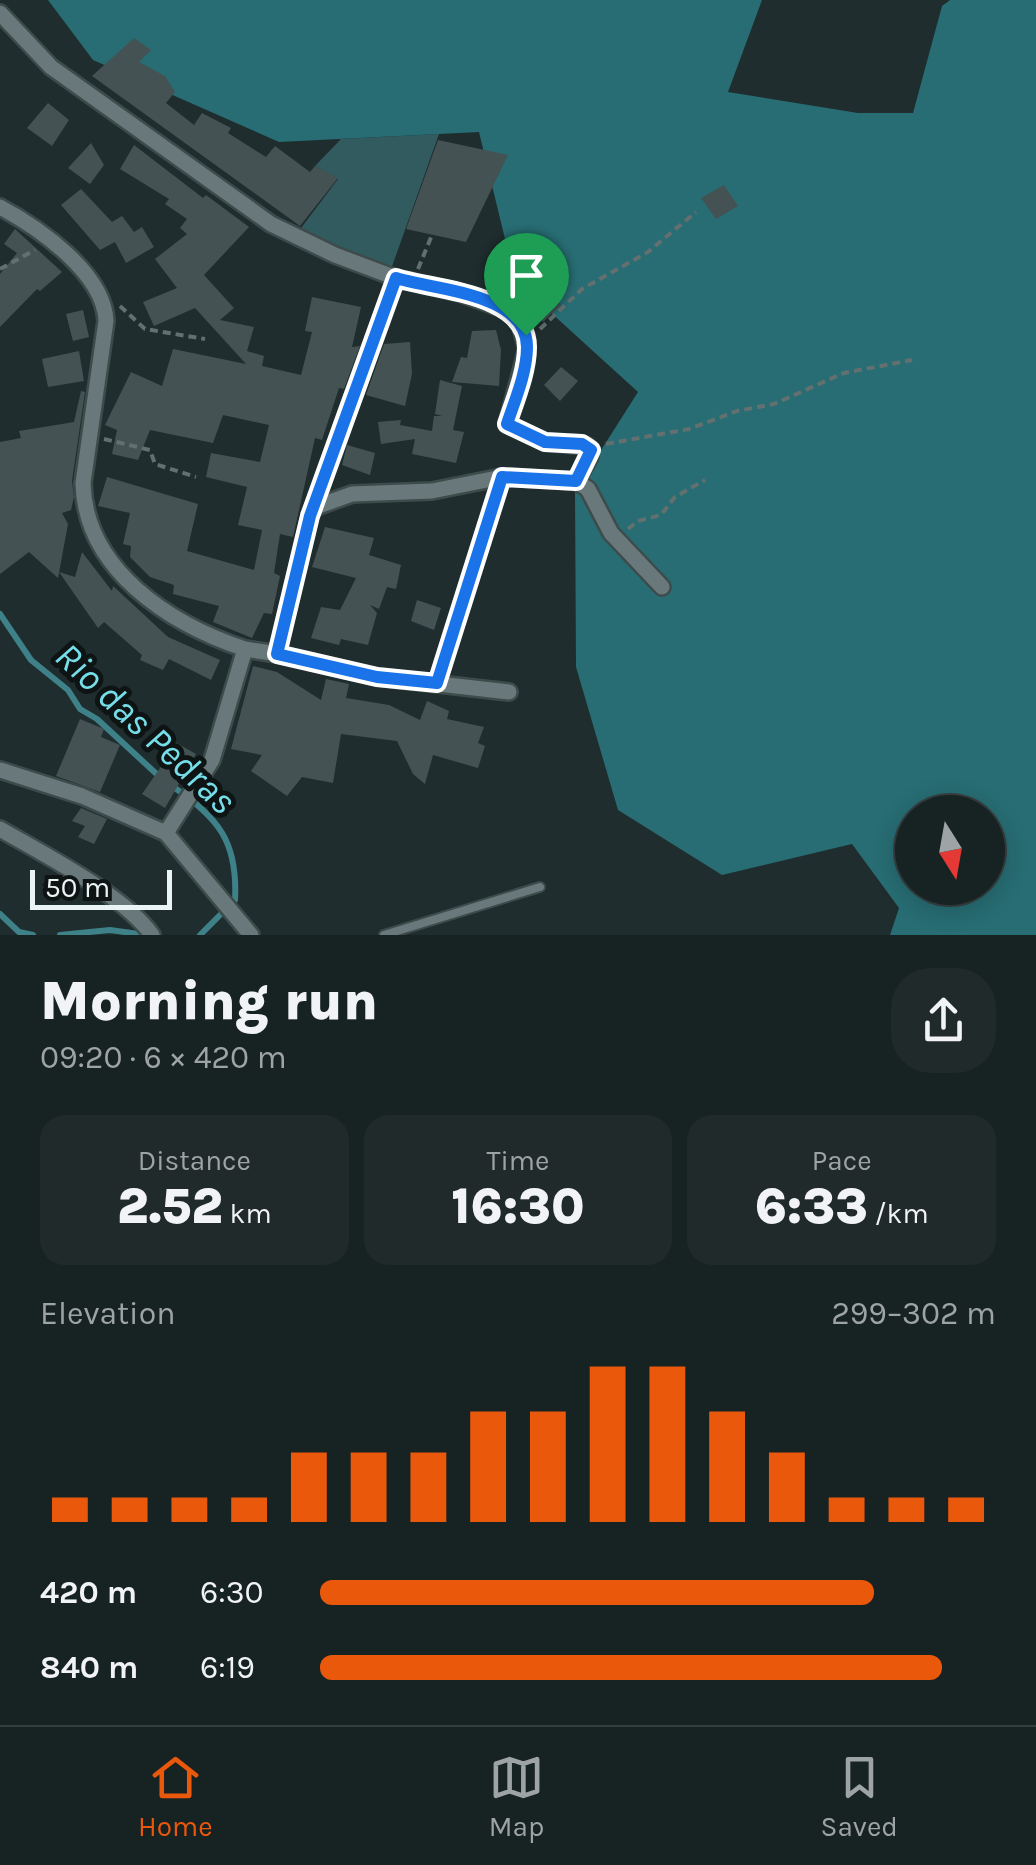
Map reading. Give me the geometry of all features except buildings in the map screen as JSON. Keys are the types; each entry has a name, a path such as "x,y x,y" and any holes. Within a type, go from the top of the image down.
{"street":[{"path":"0,13 50,67 271,224 335,255 507,310 519,320 528,349 507,424 545,442 582,444 591,450 576,481"},
{"path":"0,207 52,239 99,292 106,321 83,483 84,509 91,530 119,572 146,598 199,634 245,649 377,677 509,692"},
{"path":"277,654 313,508 404,280"},
{"path":"313,508 352,494 432,491 502,477 576,481 588,489 620,542 662,586"},
{"path":"437,683 502,477"},
{"path":"166,833 212,760 245,649"},
{"path":"0,770 82,796 166,833 251,935"},
{"path":"0,830 58,862 114,901 152,935"}],"lane":[{"path":"384,935 540,887"}],"path":[{"path":"526,335 546,326 582,289 648,252 696,212"},
{"path":"404,280 432,235"},
{"path":"0,269 52,239"},
{"path":"99,292 145,329 205,339"},
{"path":"591,450 619,439 648,440 689,430 736,412 774,404 844,373 912,360"},
{"path":"90,436 150,450 155,464 196,477"},
{"path":"620,542 638,521 661,515 675,496 705,480"}],"shaded area":[{"path":"48,0 762,0 728,92 858,113 913,113 942,6 950,0 1036,0 1036,935 890,935 897,905 1005,905 1005,795 895,795 895,903 852,844 722,875 618,810 576,667 575,491 638,392 515,280 479,132 279,142 93,60"},
{"path":"439,134 389,275 301,228 338,179 315,166 341,139"}],"waterway":[{"name":"Rio das Pedras","path":"0,614 31,660 68,690 80,709 97,719 162,779"},
{"name":"Rio das Pedras","path":"172,786 213,821 233,862 235,900 200,935"},
{"name":"Rio das Pedras","path":"0,914 19,932 33,935"},
{"name":"Rio das Pedras","path":"60,935 110,930 146,935"}],"route":[{"path":"396,278 460,293 507,310 519,320 526,335 528,349 507,424 560,446 582,444 591,450 590,457 576,481 502,477 437,683 377,677 277,654 310,516 396,278"}]}
